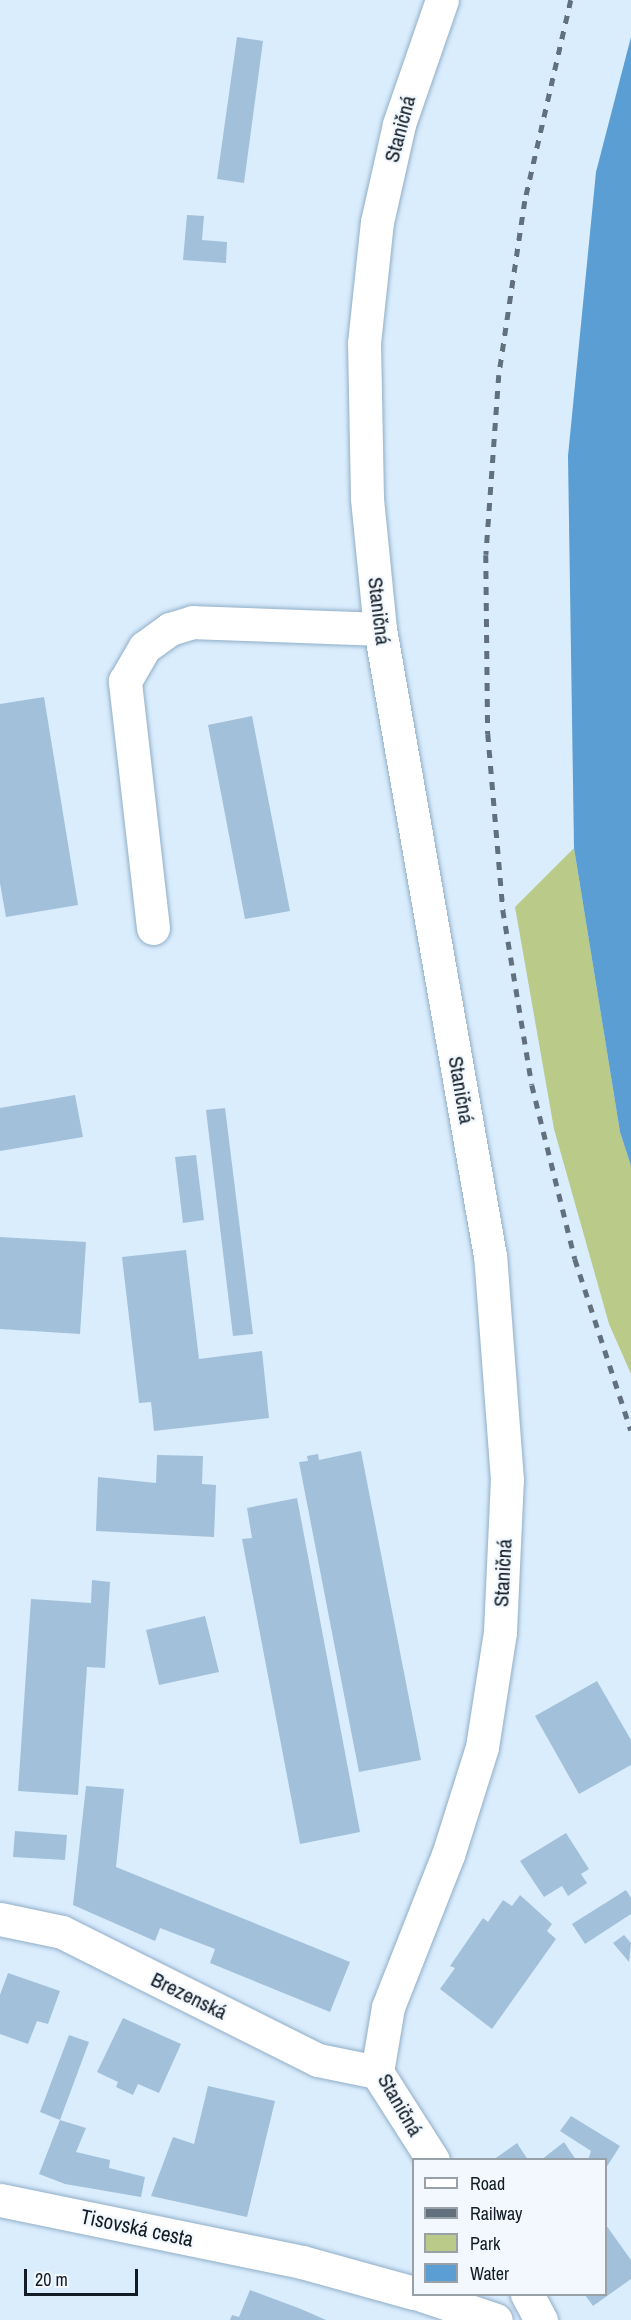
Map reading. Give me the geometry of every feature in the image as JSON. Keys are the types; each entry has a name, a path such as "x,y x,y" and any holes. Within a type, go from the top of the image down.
{"street":[{"name":"Staničná","path":"432,2158 377,2072 388,2007 448,1855 482,1747 500,1632 507,1480 490,1256 380,629 367,498 364,343 377,222 399,124 442,0"},
{"path":"153,928 125,681 133,663 145,647 170,629 193,622 380,629"},
{"name":"Brezenská","path":"0,1919 62,1932 318,2060 377,2072"},
{"name":"Tisovská cesta","path":"0,2200 302,2262 412,2292"},
{"path":"422,2296 496,2320"},
{"path":"528,2296 541,2320"}],"green space":[{"path":"574,848 620,1132 631,1166 631,1374 609,1324 554,1129 515,907"}],"water":[{"path":"631,37 631,1166 620,1132 574,848 568,456 596,172"}],"building":[{"path":"237,37 263,41 244,183 217,179"},
{"path":"187,215 204,216 202,240 227,242 226,263 183,260"},
{"path":"44,697 78,905 6,917 0,883 0,704"},
{"path":"252,716 290,911 245,919 208,725"},
{"path":"75,1095 83,1137 0,1151 0,1108"},
{"path":"225,1108 253,1334 233,1336 206,1110"},
{"path":"196,1155 204,1220 183,1223 175,1157"},
{"path":"0,1237 86,1242 80,1334 0,1329"},
{"path":"186,1250 199,1359 262,1351 269,1418 154,1431 151,1402 139,1403 122,1257"},
{"path":"361,1451 421,1760 359,1772 299,1462 308,1461 307,1456 318,1454 319,1460"},
{"path":"157,1455 203,1456 202,1484 216,1485 214,1537 96,1531 98,1477 156,1483"},
{"path":"297,1498 360,1832 300,1844 242,1539 252,1538 247,1508"},
{"path":"92,1580 110,1582 105,1668 87,1667 78,1795 18,1791 31,1599 91,1603"},
{"path":"205,1616 219,1672 159,1685 146,1630"},
{"path":"597,1681 631,1740 631,1765 579,1794 535,1716"},
{"path":"86,1786 124,1789 116,1867 350,1962 330,2012 210,1963 215,1949 160,1928 155,1941 73,1905"},
{"path":"15,1831 67,1835 65,1860 13,1857"},
{"path":"566,1833 589,1869 581,1874 587,1883 568,1896 562,1886 544,1897 520,1861"},
{"path":"626,1890 631,1898 631,1914 585,1944 572,1924"},
{"path":"520,1895 552,1924 547,1931 556,1939 492,2029 440,1989 455,1968 450,1966 483,1918 488,1922 503,1900 512,1906"},
{"path":"624,1935 631,1943 629,1962 613,1943"},
{"path":"8,1973 60,1991 48,2024 37,2021 28,2044 0,2034 0,1995"},
{"path":"123,2018 181,2044 159,2093 138,2084 133,2095 116,2087 118,2082 97,2072"},
{"path":"69,2035 89,2042 60,2120 40,2112"},
{"path":"208,2086 275,2101 247,2217 151,2196 173,2137 194,2144"},
{"path":"571,2116 620,2146 607,2166 607,2158 589,2158 591,2151 560,2131"},
{"path":"60,2120 86,2128 76,2152 110,2160 109,2168 145,2177 141,2197 65,2184 39,2174"},
{"path":"564,2142 575,2158 544,2158"},
{"path":"517,2143 527,2158 496,2158"},
{"path":"607,2226 631,2260 631,2279 593,2306 586,2296 607,2296"},
{"path":"250,2290 326,2320 230,2320 232,2315 239,2317"}],"railway":[{"path":"571,0 525,201 499,375 486,555 488,734 503,910 532,1085 575,1259 631,1430"}]}
